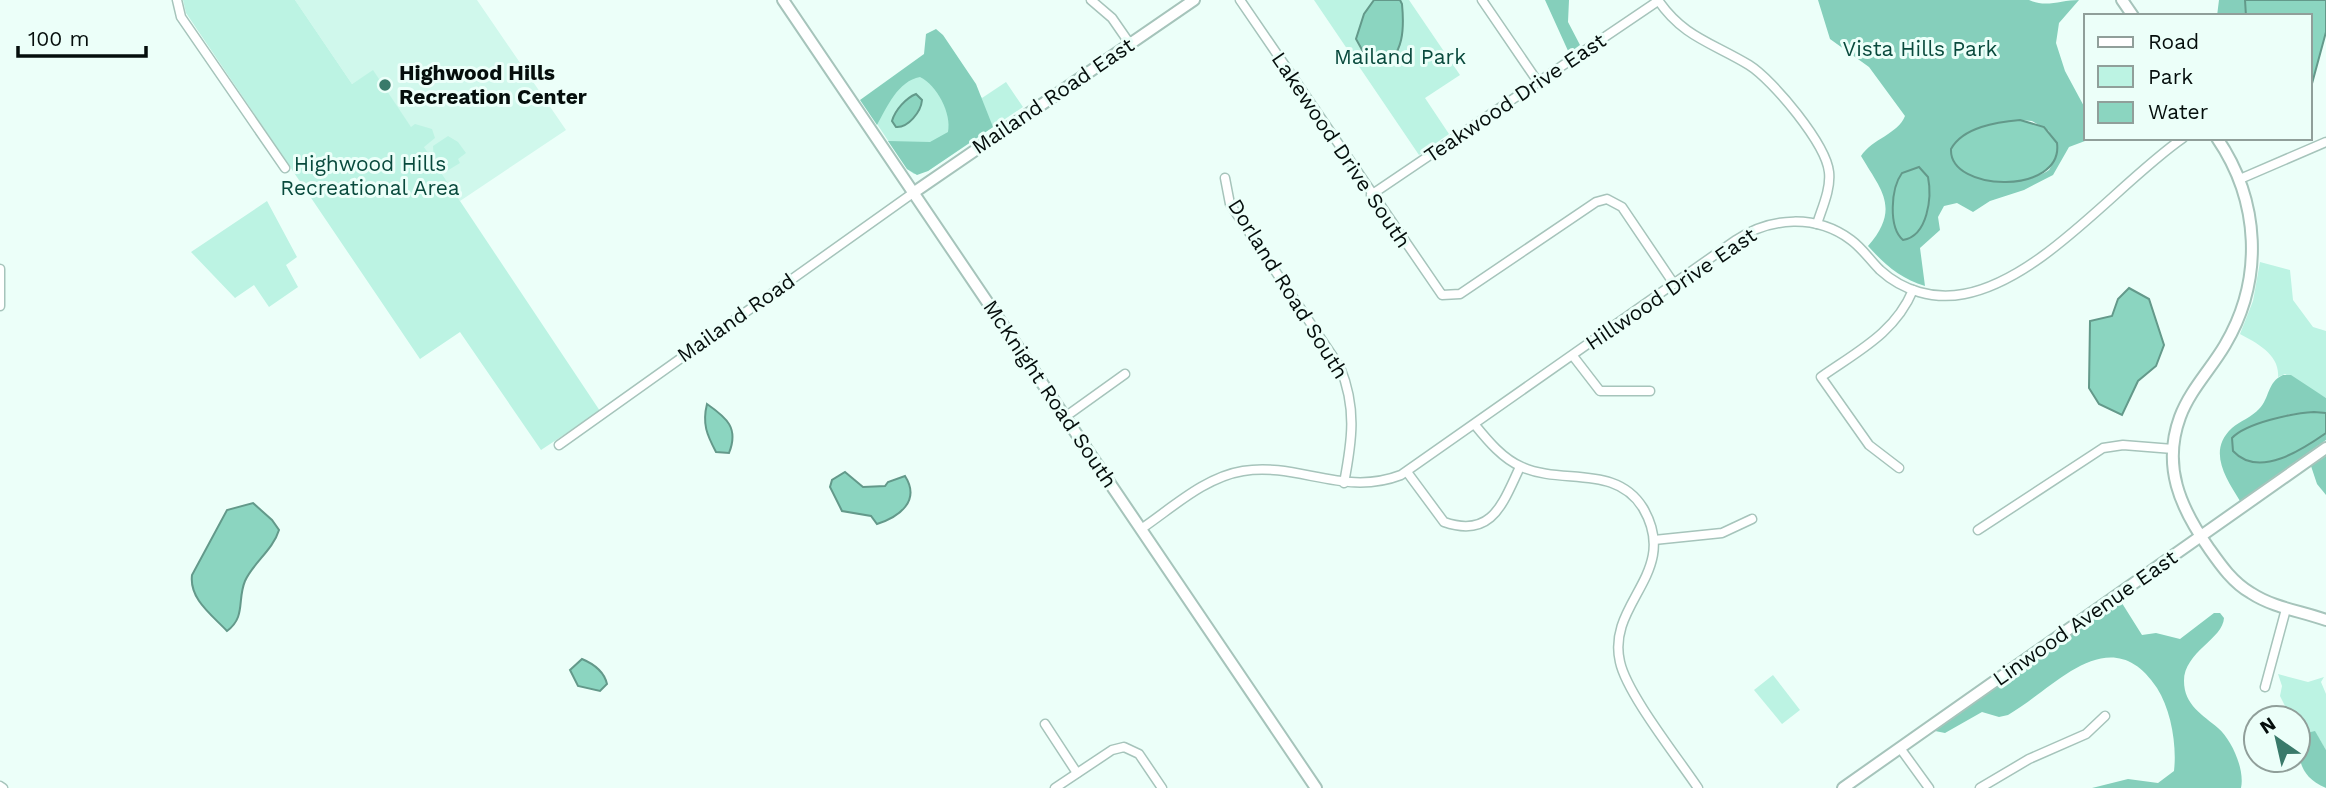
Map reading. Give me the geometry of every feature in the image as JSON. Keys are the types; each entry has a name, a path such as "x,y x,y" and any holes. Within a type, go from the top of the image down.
{"street":[{"path":"177,0 181,17 285,168"},
{"name":"McKnight Road South","path":"783,0 1316,788"},
{"path":"1091,0 1115,22 1130,44"},
{"name":"Mailand Road East","path":"914,193 1194,0"},
{"name":"Lakewood Drive South","path":"1240,0 1434,288 1446,297 1460,294 1603,199 1621,205 1674,284"},
{"path":"1482,0 1538,82"},
{"path":"1658,0 1689,33 1755,69 1787,101 1823,154 1828,169 1828,187 1817,225"},
{"name":"Teakwood Drive East","path":"1371,195 1658,0"},
{"name":"Hillwood Drive East","path":"1141,529 1207,484 1238,472 1269,470 1344,483 1374,483 1407,472 1752,230 1782,222 1817,225 1846,237 1887,275 1913,290 1941,296 1965,294 2008,276 2076,230 2142,169 2180,140"},
{"path":"2218,140 2239,179 2252,234 2248,288 2231,334 2185,406 2173,449 2177,491 2201,536 2239,585 2260,599 2326,620"},
{"path":"2239,179 2326,142"},
{"name":"Dorland Road South","path":"1225,178 1230,204 1333,357 1345,380 1353,422 1344,483"},
{"name":"Mailand Road","path":"559,445 914,193"},
{"path":"0,270 0,306"},
{"path":"1899,468 1869,445 1821,377 1891,327 1903,313 1913,290"},
{"path":"1573,356 1600,391 1650,391"},
{"path":"1065,417 1125,373"},
{"path":"1475,425 1502,454 1520,467 1540,473 1588,477 1617,484 1628,490 1642,506 1654,540 1652,565 1628,611 1620,636 1619,662 1633,692 1698,788"},
{"path":"1978,530 2103,448 2123,445 2173,449"},
{"name":"Linwood Avenue East","path":"1843,788 2326,448"},
{"path":"1407,472 1444,522 1481,524 1495,517 1520,467"},
{"path":"1654,540 1722,533 1752,519"},
{"path":"2264,687 2286,609"},
{"path":"1980,788 2029,759 2086,734 2105,716"},
{"path":"1045,724 1077,773"},
{"path":"1055,788 1112,750 1130,748 1139,754 1162,788"},
{"path":"1900,748 1929,788"}],"shaded area":[{"path":"295,0 477,0 566,130 460,201 373,71 352,84"}],"green space":[{"name":"Highwood Hills Recreational Area","path":"183,0 295,0 352,84 373,70 411,127 415,124 432,129 435,138 424,147 434,161 433,146 448,136 458,142 466,153 458,159 460,163 442,174 600,411 541,450 460,332 420,359 186,13"},
{"name":"Mailand Park","path":"1314,0 1409,0 1460,75 1425,98 1449,134 1419,155"},
{"path":"1545,0 1569,0 1568,22 1580,45 1569,53"},
{"name":"Vista Hills Park","path":"1818,0 2029,0 2048,4 2079,0 2059,23 2056,43 2065,71 2084,106 2084,140 2088,140 2069,147 2053,175 2024,190 1990,201 1973,212 1957,203 1944,206 1938,217 1940,230 1920,248 1925,286 1916,283 1894,270 1868,246 1884,221 1886,210 1881,189 1861,156 1897,127 1905,116 1869,67 1830,39","holes":["2020,120 2032,121 2049,131 2056,158 2049,170 2038,176 2013,182 1987,180 1964,171 1954,163 1951,149 1964,135 1981,127","1919,167 1928,177 1928,205 1923,223 1911,237 1903,240 1896,224 1893,206 1898,180 1902,173"]},
{"path":"2219,0 2245,0 2246,14 2217,14"},
{"path":"936,29 943,35 976,84 993,127 928,171 917,175 907,169 888,141 930,142 948,132 948,117 932,86 920,77 912,79 899,89 877,125 860,100 924,54 926,34"},
{"path":"946,46 982,98 1006,82 1023,107 928,171 914,174 907,169 863,103"},
{"path":"267,201 297,257 286,265 298,287 269,307 254,285 235,298 191,252"},
{"path":"2260,262 2290,270 2293,300 2313,327 2326,331 2326,398 2285,374 2278,377 2278,369 2271,356 2240,334 2253,301"},
{"path":"2283,375 2291,375 2326,398 2326,413 2290,414 2241,431 2239,457 2274,460 2296,452 2326,433 2326,440 2240,501 2221,464 2221,446 2232,428 2259,409 2271,386"},
{"path":"2326,456 2326,495 2317,484 2311,466"},
{"path":"2120,600 2142,635 2156,633 2180,639 2214,613 2220,613 2224,618 2217,633 2190,662 2184,681 2191,703 2223,733 2232,748 2239,764 2241,788 2092,788 2128,779 2158,783 2174,771 2172,728 2162,697 2139,668 2120,659 2101,658 2082,665 2008,715 1999,717 1982,712 1945,733 1935,731"},
{"path":"2278,674 2308,682 2324,677 2321,682 2326,694 2326,750 2315,732 2312,733 2312,704 2284,704 2280,696 2282,686"},
{"path":"1773,675 1800,710 1782,724 1754,690"},
{"path":"2315,731 2326,750 2326,788 2307,774 2312,774 2312,732"}],"water":[{"path":"1374,0 1400,0 1402,4 1401,40 1394,55 1380,65 1366,57 1356,39 1364,14"},
{"path":"2245,0 2326,0 2326,32 2312,84 2312,14 2246,14"},
{"path":"916,94 922,100 916,114 905,125 896,127 892,121 896,113 905,101"},
{"path":"2020,120 2044,127 2057,143 2054,160 2043,172 2026,179 2006,182 1986,180 1968,174 1955,164 1951,149 1964,135 1991,124"},
{"path":"1919,167 1928,177 1928,205 1923,224 1918,231 1903,240 1898,234 1893,217 1895,188 1902,173"},
{"path":"2129,288 2149,299 2164,345 2156,366 2138,381 2122,415 2099,404 2089,388 2090,321 2112,316 2118,299"},
{"path":"707,404 725,419 732,430 729,453 716,452 710,440 705,423"},
{"path":"2326,413 2326,433 2293,453 2268,462 2255,462 2244,459 2233,451 2232,438 2248,428 2294,414"},
{"path":"845,472 863,487 885,486 888,482 905,476 909,485 909,500 900,512 877,524 871,516 842,511 830,487 832,480"},
{"path":"253,503 279,530 245,581 237,620 227,631 198,599 192,584 192,575 227,510"},
{"path":"582,659 604,675 607,684 600,691 578,686 570,670"}],"place":[{"name":"Highwood Hills Recreation Center","path":"385,85"}]}
